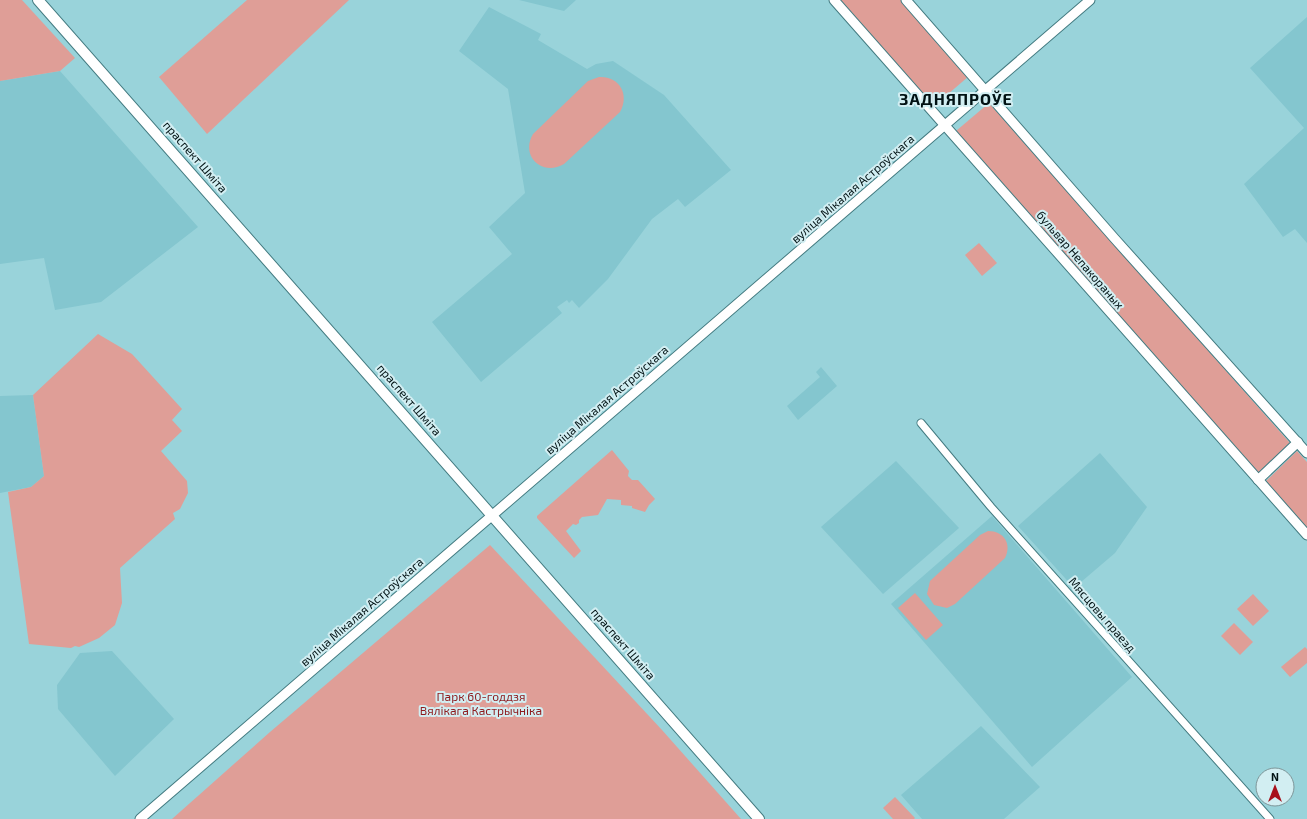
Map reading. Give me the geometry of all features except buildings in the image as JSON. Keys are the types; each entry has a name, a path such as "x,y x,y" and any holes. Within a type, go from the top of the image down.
{"main road":[{"name":"праспект Шміта","path":"38,0 759,819"},
{"name":"бульвар Непакораных","path":"834,0 905,78 944,125 1307,535"},
{"path":"906,0 1115,239 1307,453"},
{"name":"вуліца Мікалая Астроўскага","path":"140,819 1090,0"},
{"path":"1258,480 1298,442"}],"street":[{"name":"Мясцовы праезд","path":"921,423 991,507 1270,819"}],"shaded area":[{"path":"519,0 576,0 564,11"},
{"path":"489,7 541,34 538,40 587,69 596,64 613,61 664,95 731,170 685,207 678,199 652,219 608,279 579,308 572,300 569,303 567,300 557,307 562,313 481,382 432,322 512,254 489,227 525,193 508,89 459,51"},
{"path":"1307,17 1307,243 1295,229 1283,237 1244,184 1304,128 1250,68"},
{"path":"60,71 198,227 101,302 55,310 44,258 0,264 0,81"},
{"path":"821,367 837,386 798,420 787,406 820,377 816,372"},
{"path":"33,395 44,476 31,487 0,493 0,396"},
{"path":"1100,453 1147,507 1115,553 1074,588 1018,526"},
{"path":"896,461 959,528 883,594 821,527"},
{"path":"992,516 1132,677 1032,767 891,604"},
{"path":"112,651 174,719 115,776 58,709 57,685 80,653"},
{"path":"981,726 1040,787 1004,819 922,819 901,795"}],"green space":[{"path":"0,0 22,0 75,58 60,71 0,81"},
{"path":"247,0 349,0 207,134 159,77"},
{"path":"837,0 901,0 969,76 933,107"},
{"path":"599,77 606,77 621,87 624,99 620,112 564,164 548,168 535,162 531,157 529,150 533,134 588,81"},
{"path":"989,103 1290,443 1258,473 956,131"},
{"path":"979,243 997,263 982,276 965,255"},
{"path":"98,334 132,354 182,409 172,420 182,431 161,451 187,481 188,493 180,509 173,513 175,519 120,568 122,603 115,625 99,638 79,647 75,646 71,648 29,644 8,492 31,487 44,476 33,395"},
{"path":"612,450 629,471 628,476 632,480 638,480 655,499 645,512 632,508 632,506 621,505 621,500 607,499 598,515 582,517 579,520 579,523 576,525 573,524 566,531 581,551 574,558 537,518 537,516"},
{"path":"1297,451 1307,462 1307,528 1266,481"},
{"path":"988,531 998,533 1005,539 1008,548 1005,558 955,604 947,608 934,605 927,594 930,581 980,535"},
{"name":"Парк 60-годдзя Вялікага Кастрычніка","path":"490,545 662,730 741,819 172,819 270,732"},
{"path":"915,593 943,625 926,640 898,608"},
{"path":"1253,594 1269,611 1253,626 1237,609"},
{"path":"1234,623 1253,642 1240,655 1221,636"},
{"path":"1305,647 1307,649 1307,663 1290,677 1281,667"},
{"path":"895,797 915,818 914,819 893,819 883,808"}],"district":[{"name":"ЗАДНЯПРОЎЕ","path":"956,99"}]}
